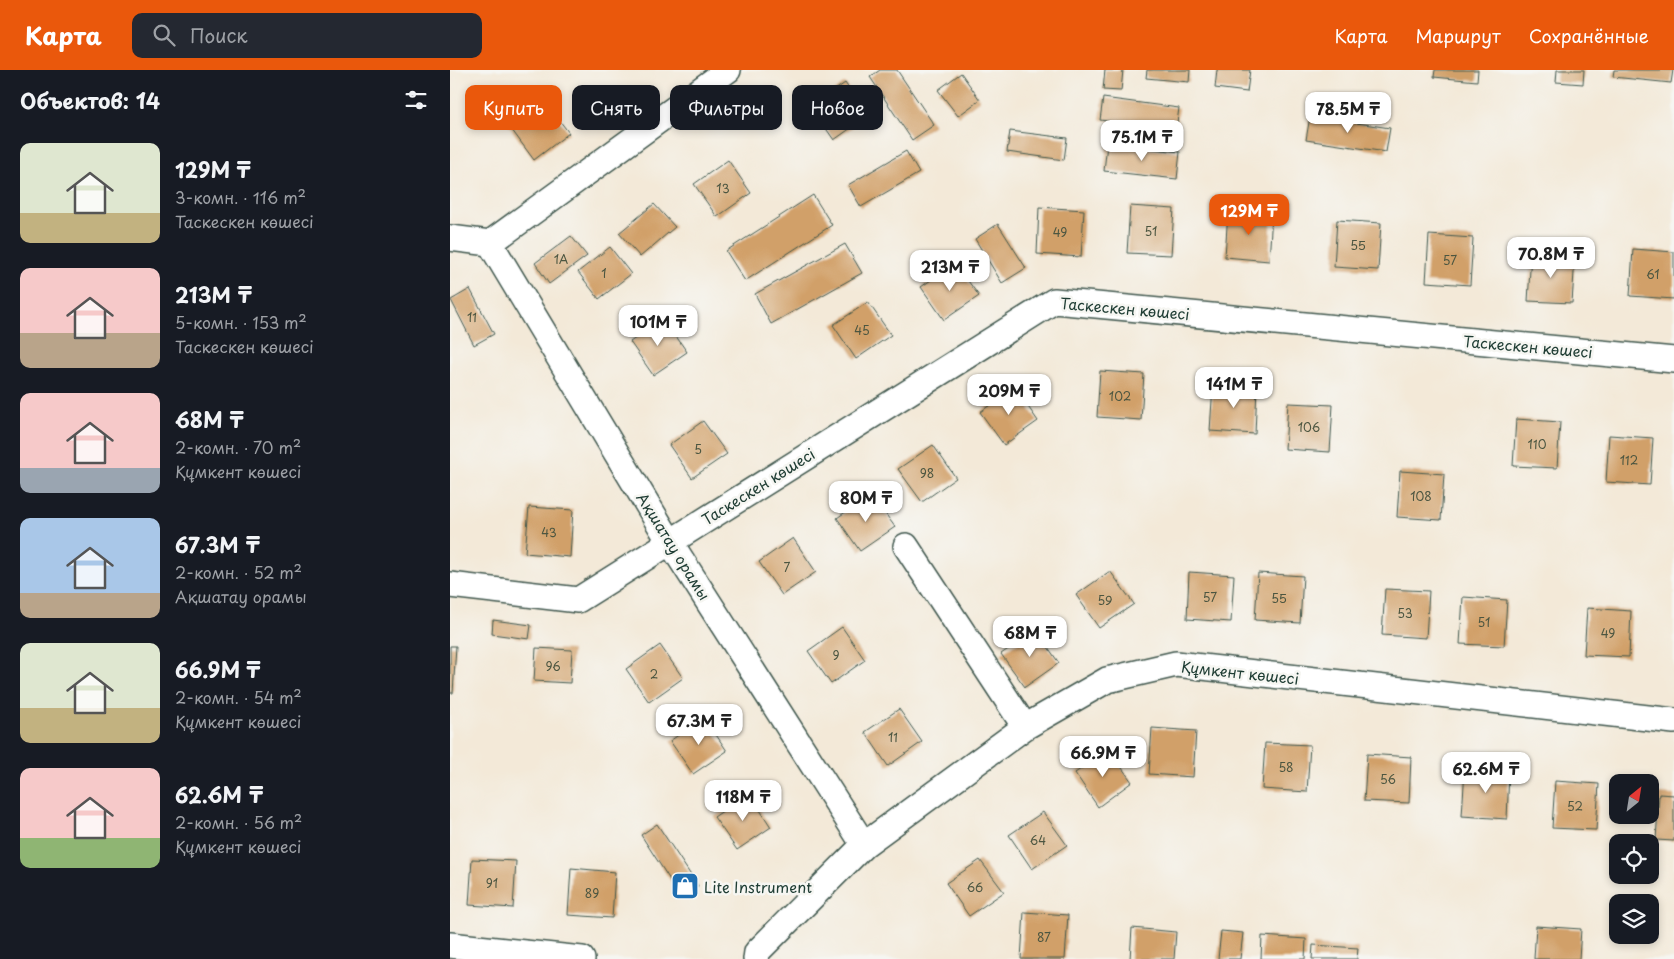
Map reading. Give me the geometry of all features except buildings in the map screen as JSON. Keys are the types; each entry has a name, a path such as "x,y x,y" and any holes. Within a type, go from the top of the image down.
{"street":[{"path":"450,238 490,243 728,70"},
{"name":"Ақшатау орамы","path":"490,243 670,542 864,845"},
{"name":"Таскескен көшесі","path":"450,585 578,600 1054,300 1674,360"},
{"path":"906,546 1025,728"},
{"name":"Құмкент көшесі","path":"756,959 757,952 864,845 1025,728 1107,680 1176,664 1674,721"},
{"path":"450,945 582,959"}],"place":[{"name":"Lite Instrument","path":"685,886"}]}
